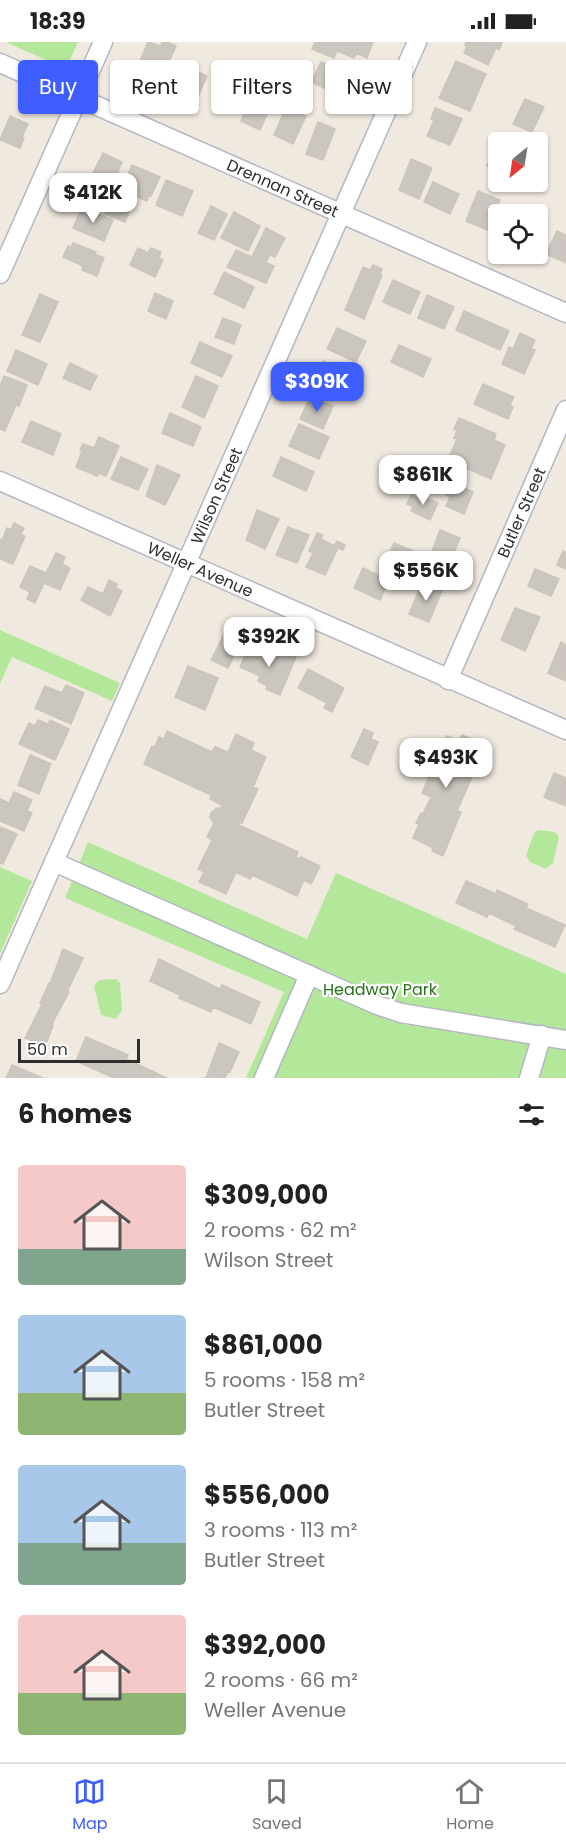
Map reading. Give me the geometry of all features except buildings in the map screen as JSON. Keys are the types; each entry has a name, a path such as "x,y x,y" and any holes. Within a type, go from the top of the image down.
{"street":[{"path":"95,60 103,42"},
{"name":"Wilson Street","path":"0,984 417,42"},
{"name":"Drennan Street","path":"0,63 18,71"},
{"name":"Drennan Street","path":"98,106 566,312"},
{"path":"0,274 71,114"},
{"name":"Butler Street","path":"448,680 566,410"},
{"name":"Weller Avenue","path":"0,481 566,730"},
{"path":"54,862 377,1005 401,1013 566,1040"},
{"path":"264,1078 309,975"},
{"path":"529,1078 542,1035"}],"green space":[{"path":"6,42 78,42 70,60 46,60"},
{"path":"0,630 120,683 112,701 12,657 0,684"},
{"path":"538,830 555,832 559,837 553,863 546,869 530,862 526,856 534,833"},
{"name":"Headway Park","path":"88,842 307,939 336,873 566,974 566,1078 246,1078 284,992 65,898"},
{"path":"0,867 32,881 0,954"},
{"path":"116,979 120,983 122,1010 116,1019 101,1015 94,986 99,980"}]}
